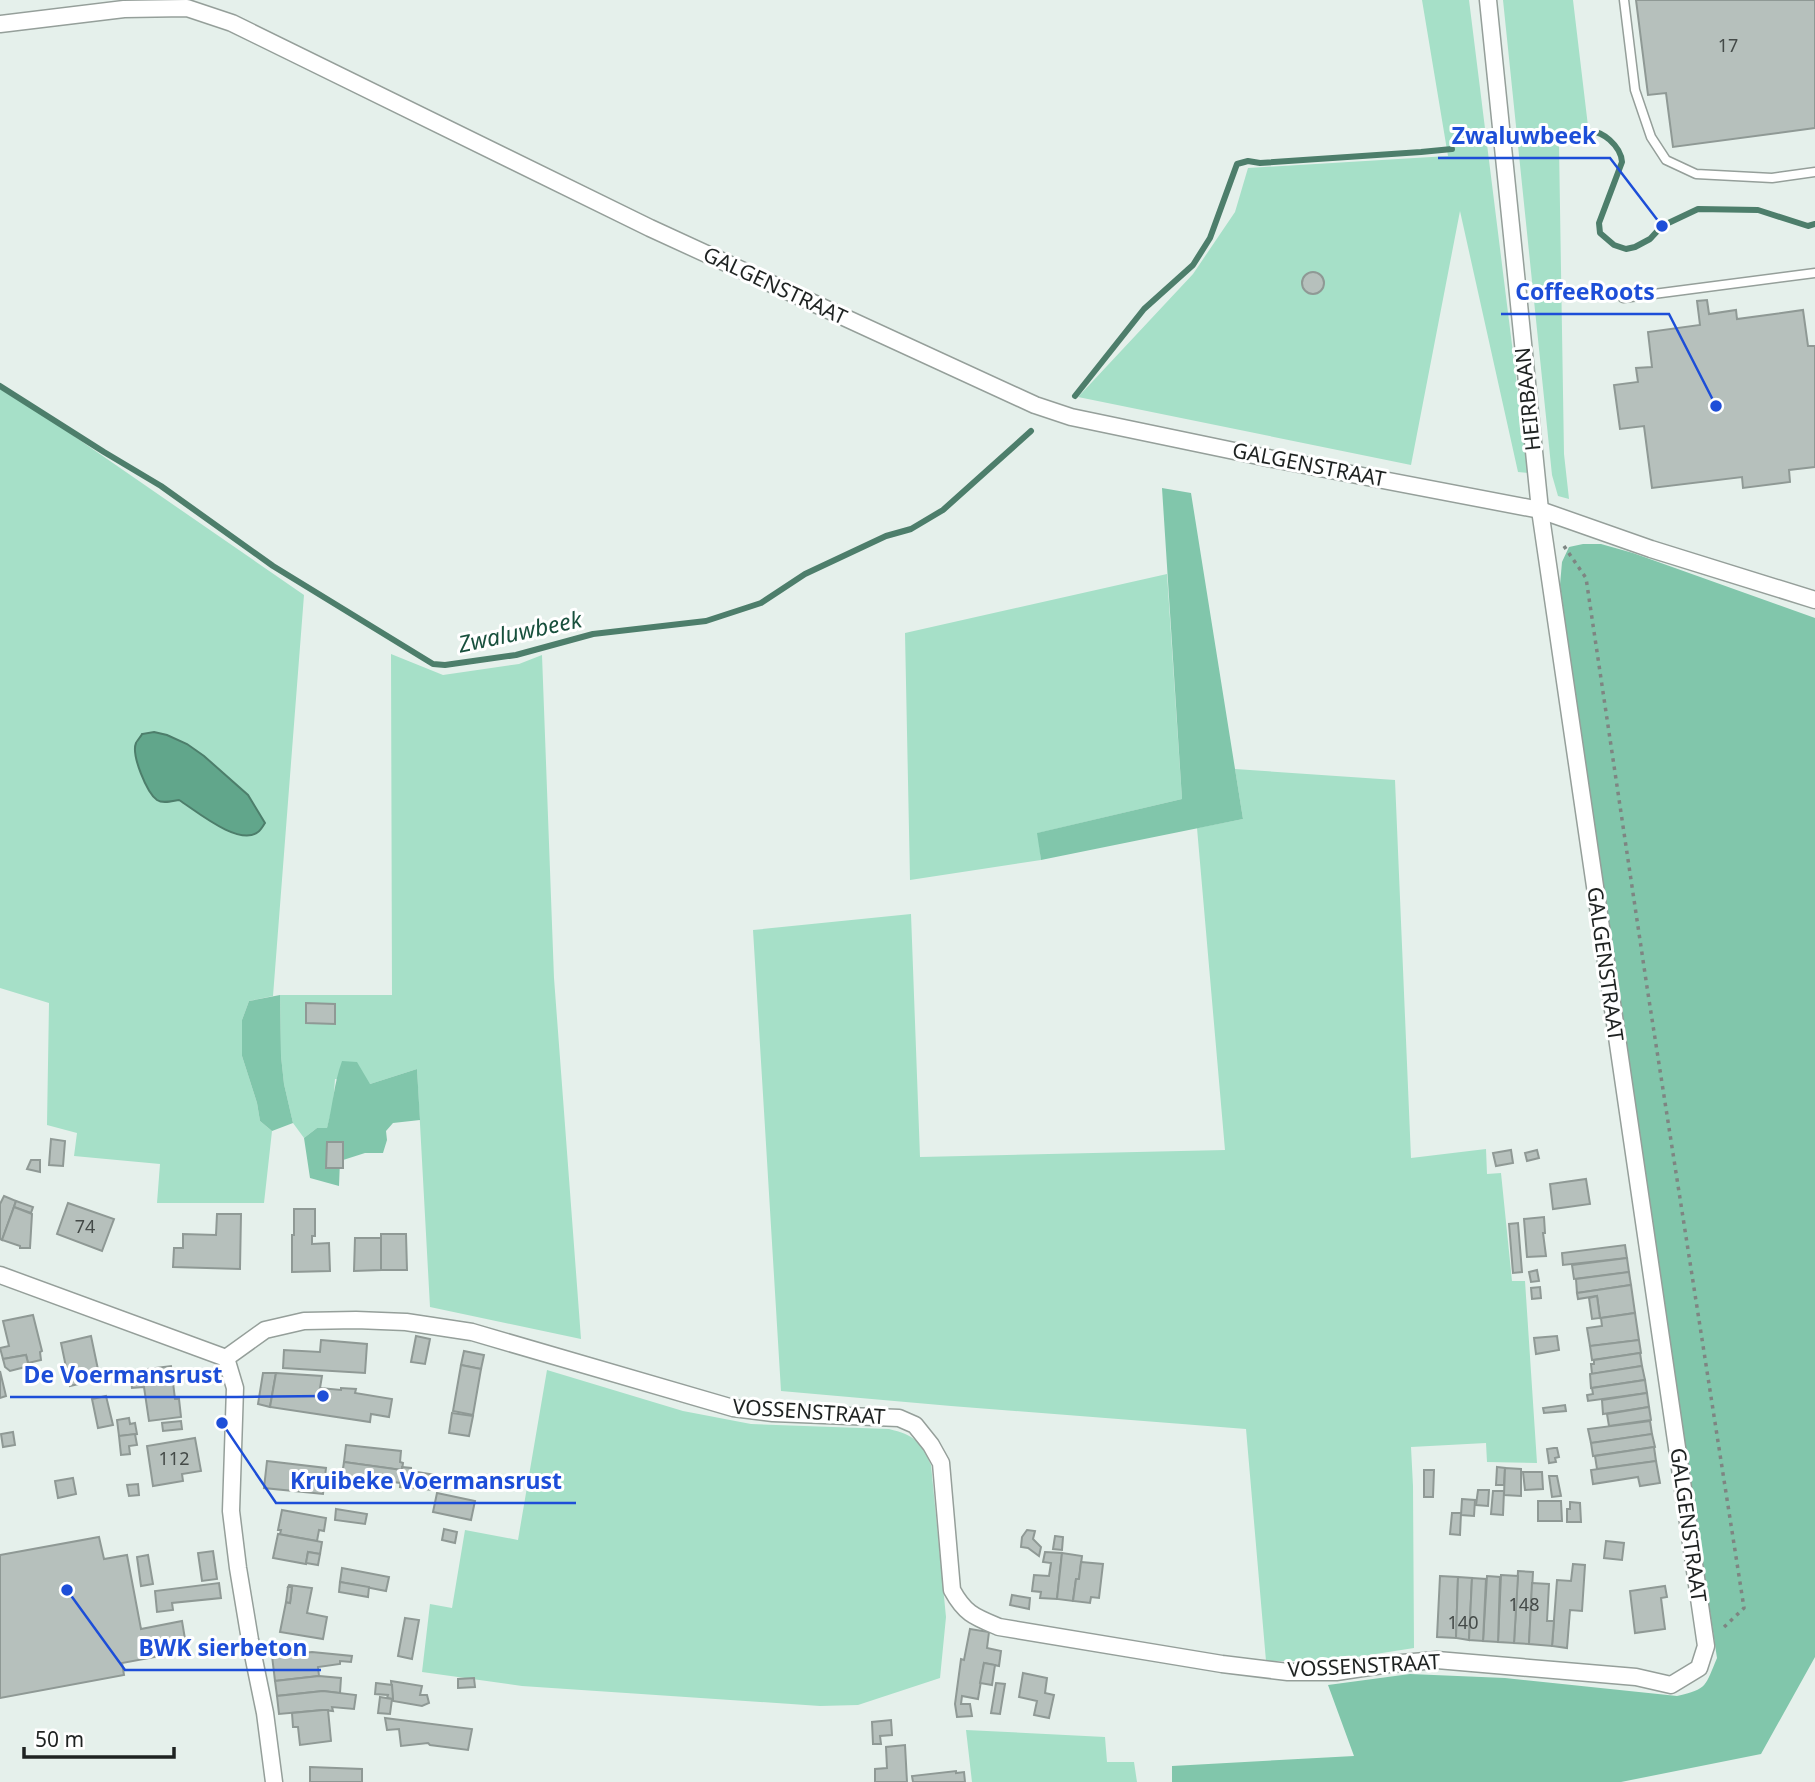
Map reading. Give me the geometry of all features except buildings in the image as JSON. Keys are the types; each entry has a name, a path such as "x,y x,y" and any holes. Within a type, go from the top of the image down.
{"street":[{"name":"HEIRBAAN","path":"1488,0 1540,510"},
{"name":"GALGENSTRAAT","path":"0,24 124,9 187,8 232,23 650,228 1035,405 1099,423 1540,510 1706,1646 1699,1668"},
{"path":"1540,510 1651,549 1815,600"},
{"path":"0,1275 226,1358 234,1388 231,1511 274,1782"},
{"name":"VOSSENSTRAAT","path":"226,1358 265,1331 304,1321 406,1322 472,1332 733,1408 773,1413 899,1418 915,1425 941,1463 952,1590 959,1603 971,1615 999,1627 1196,1660 1288,1672 1336,1672 1437,1660 1636,1677 1671,1685 1699,1668"}],"lane":[{"path":"1624,0 1635,90 1651,137 1666,160 1696,174 1772,178 1815,172"},
{"path":"1623,298 1815,272"}],"path":[{"path":"1563,544 1586,578 1744,1608 1706,1646"}],"shaded area":[{"path":"1422,0 1469,0 1528,473 1518,472 1460,211 1411,465 1078,397 1193,274 1235,212 1248,168 1448,156"},
{"path":"1503,0 1573,0 1590,143 1559,146 1564,454 1569,499 1558,496 1552,475"},
{"path":"0,385 304,595 273,996 249,1001 242,1020 242,1056 260,1121 272,1131 264,1203 157,1203 160,1164 74,1156 77,1133 47,1125 49,1003 0,988"},
{"path":"1162,488 1191,493 1243,819 1041,860 1037,833 1182,799"},
{"path":"1601,544 1633,553 1815,618 1815,1657 1761,1754 1621,1782 1172,1782 1172,1766 1354,1756 1328,1685 1410,1674 1505,1678 1677,1696 1695,1691 1704,1685 1717,1658 1638,1138 1560,585 1562,562 1569,547"},
{"path":"1167,574 1182,799 1038,833 1041,860 910,880 905,633"},
{"path":"391,654 443,675 519,664 542,655 554,978 581,1339 430,1307 417,1069 370,1084 335,1079 333,1105 327,1128 317,1128 304,1138 293,1123 281,1056 280,995 392,995"},
{"path":"154,732 187,744 248,795 265,823 260,830 250,835 240,835 217,825 179,800 157,800 141,773 135,749 142,734"},
{"path":"1235,769 1395,780 1411,1158 1486,1149 1487,1174 1501,1173 1512,1281 1525,1281 1537,1463 1487,1462 1486,1443 1411,1447 1414,1648 1331,1661 1266,1661 1246,1429 781,1391 753,930 911,914 920,1157 1225,1150 1197,828 1243,819"},
{"path":"280,995 281,1056 293,1123 272,1131 260,1121 242,1056 242,1020 249,1001"},
{"path":"342,1061 357,1062 370,1084 417,1069 420,1120 393,1123 386,1131 387,1140 383,1153 365,1153 340,1161 339,1186 310,1178 304,1138 317,1128 327,1128"},
{"path":"547,1370 683,1411 751,1424 889,1429 916,1440 931,1465 946,1617 940,1678 858,1705 820,1706 522,1686 422,1672 430,1604 452,1608 465,1530 518,1540"},
{"path":"966,1730 1105,1737 1107,1762 1134,1762 1137,1782 972,1782"}],"waterway":[{"name":"Zwaluwbeek","path":"1564,141 1592,132 1610,140 1618,150 1622,162 1599,223 1600,233 1614,245 1626,249 1650,239 1662,226 1698,209 1758,210 1808,226 1815,224"},
{"name":"Zwaluwbeek","path":"1075,396 1144,309 1193,265 1210,238 1237,164 1248,161 1260,163 1452,149"},
{"name":"Zwaluwbeek","path":"0,386 161,486 273,566 433,664 445,665 516,655 593,634 706,621 761,603 805,574 886,536 911,529 943,510 1031,431"}],"place":[{"name":"Zwaluwbeek","path":"1662,226"},
{"name":"CoffeeRoots","path":"1716,406"},
{"name":"De Voermansrust","path":"323,1396"},
{"name":"Kruibeke Voermansrust","path":"222,1423"},
{"name":"BWK sierbeton","path":"67,1590"}]}
